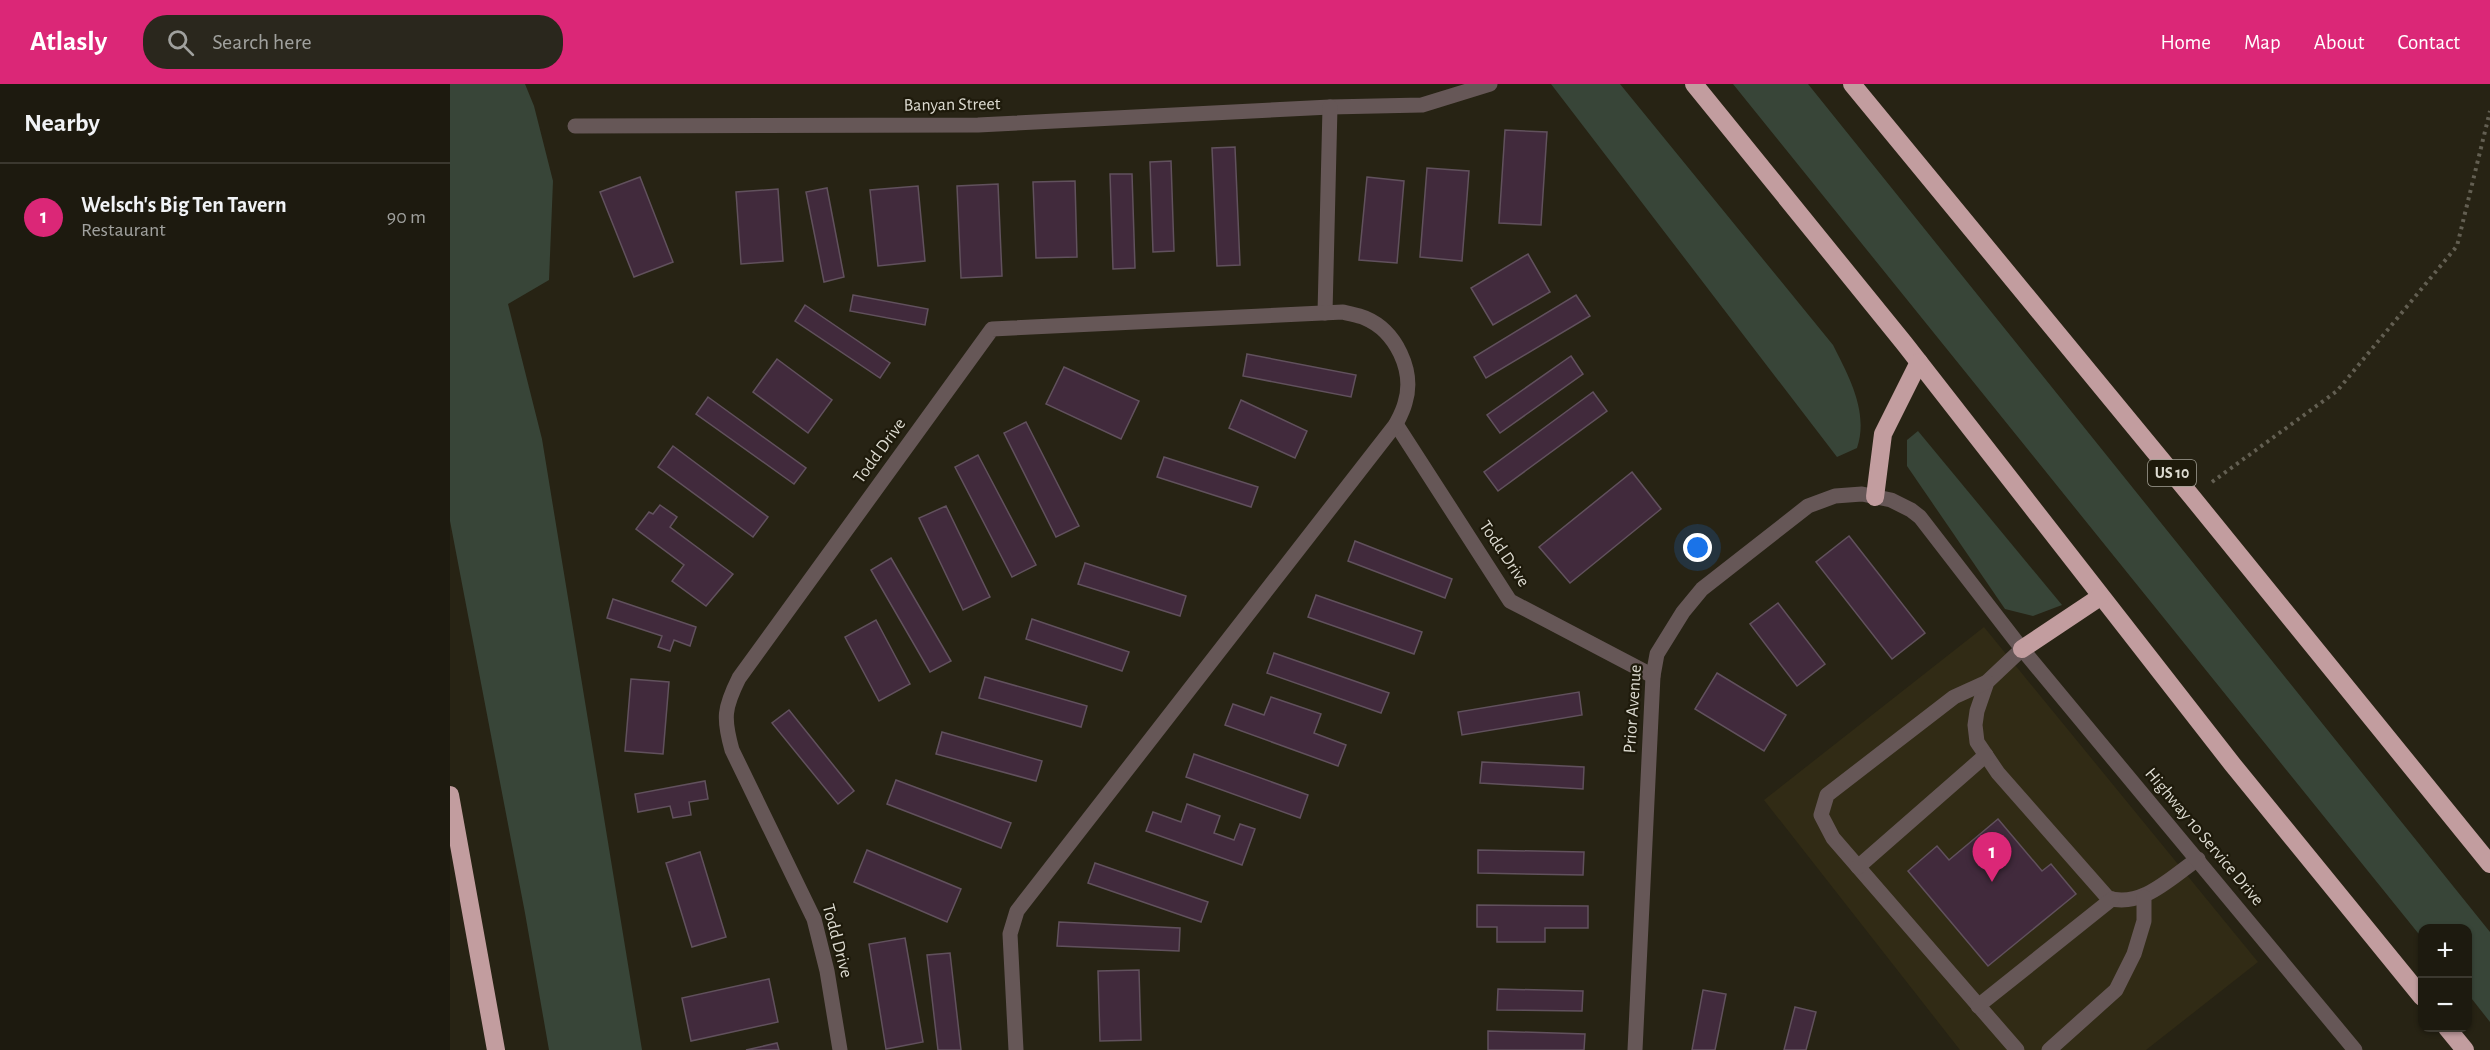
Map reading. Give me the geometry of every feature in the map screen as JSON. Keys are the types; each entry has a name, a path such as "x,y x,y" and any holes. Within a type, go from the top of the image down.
{"highway":[{"path":"1694,84 1904,343 2233,765 2418,992"},
{"name":"US 10","path":"1852,84 2490,864"},
{"path":"1875,496 1883,434 1919,362"},
{"path":"2022,649 2100,597"},
{"path":"450,795 496,1050"},
{"path":"2450,1032 2466,1050"}],"street":[{"name":"Banyan Street","path":"575,126 978,125 1330,107 1422,105 1490,84"},
{"path":"1325,313 1330,107"},
{"name":"Todd Drive","path":"840,1050 828,971 814,919 732,750 725,727 727,701 739,678 992,329 1343,312 1366,318 1387,333 1401,353 1408,377 1406,402 1396,424 1017,911 1010,934 1016,1050"},
{"name":"Todd Drive","path":"1396,424 1510,602 1653,676"},
{"name":"Prior Avenue","path":"1635,1050 1653,676 1657,654 1683,612 1702,589 1808,506 1835,496 1862,494 1875,496 1891,500 1920,517 2022,649"},
{"path":"2018,1050 1833,838 1821,815 1827,795 1954,697 1987,682 2022,649"},
{"name":"Highway 10 Service Drive","path":"2022,649 2355,1050"},
{"path":"1987,682 1975,725 1977,742 1998,773 2099,890 2117,900"},
{"path":"1858,867 1986,755"},
{"path":"1978,1006 2117,900 2144,897 2198,859"},
{"path":"2049,1050 2116,990 2134,954 2144,921 2144,897"}],"path":[{"path":"2192,497 2337,391 2457,246 2490,111"}],"shaded area":[{"path":"1984,627 2258,962 2146,1050 1960,1050 1764,800"}],"green space":[{"path":"450,84 525,84 534,106 553,181 549,280 508,304 542,439 642,1050 549,1050 450,521"},
{"path":"1551,84 1620,84 1833,345 1856,395 1861,421 1857,448 1837,457"},
{"path":"1733,84 1808,84 2490,932 2490,1022 2472,999 2472,924 2418,924 2418,933"},
{"path":"1918,431 2062,605 2033,616 2005,609 1907,466 1907,440"}],"building":[{"path":"1505,130 1547,132 1541,225 1499,223"},
{"path":"1235,147 1240,265 1217,266 1212,148"},
{"path":"1171,161 1174,251 1153,252 1150,162"},
{"path":"1427,168 1469,171 1462,261 1420,257"},
{"path":"1110,174 1132,174 1135,268 1113,269"},
{"path":"640,177 673,262 634,277 600,192"},
{"path":"1367,177 1404,181 1397,263 1359,260"},
{"path":"1075,181 1077,257 1036,258 1033,182"},
{"path":"998,184 1002,276 961,278 957,186"},
{"path":"918,186 925,261 878,266 870,190"},
{"path":"827,188 844,277 824,282 806,192"},
{"path":"778,189 783,261 741,264 736,192"},
{"path":"1528,254 1550,292 1493,325 1471,288"},
{"path":"853,295 928,309 925,325 850,311"},
{"path":"1576,295 1590,316 1486,378 1474,357"},
{"path":"805,305 890,363 880,378 795,321"},
{"path":"1247,354 1356,375 1351,397 1243,376"},
{"path":"1571,356 1583,374 1500,433 1487,415"},
{"path":"777,359 832,400 808,433 753,392"},
{"path":"1064,367 1139,401 1121,439 1046,404"},
{"path":"1593,392 1607,411 1498,491 1484,472"},
{"path":"708,397 806,468 794,484 696,414"},
{"path":"1241,400 1307,431 1295,458 1229,428"},
{"path":"1026,422 1079,526 1056,537 1004,433"},
{"path":"673,446 768,517 753,537 658,467"},
{"path":"978,455 1036,565 1012,577 955,467"},
{"path":"1164,457 1258,487 1251,507 1157,477"},
{"path":"1632,472 1661,509 1570,583 1539,547"},
{"path":"660,505 677,517 670,527 733,574 706,606 672,581 684,565 636,529 649,512 653,514"},
{"path":"946,506 990,597 963,610 919,518"},
{"path":"1849,536 1925,633 1892,659 1816,562"},
{"path":"1355,541 1452,579 1445,598 1348,561"},
{"path":"891,558 951,661 930,672 871,570"},
{"path":"1085,563 1186,596 1180,616 1078,584"},
{"path":"1316,595 1422,632 1414,654 1308,617"},
{"path":"613,599 696,627 690,646 674,640 670,651 658,647 662,636 607,618"},
{"path":"1778,603 1825,664 1797,686 1750,624"},
{"path":"1032,619 1129,652 1122,671 1026,639"},
{"path":"876,620 910,684 879,701 845,637"},
{"path":"1274,653 1389,693 1381,713 1267,673"},
{"path":"1717,673 1786,715 1764,751 1695,709"},
{"path":"985,677 1087,706 1081,727 979,698"},
{"path":"631,679 669,682 663,754 625,751"},
{"path":"1579,692 1582,715 1462,735 1458,712"},
{"path":"1271,697 1321,714 1314,733 1346,745 1338,766 1225,725 1233,704 1264,715"},
{"path":"789,710 854,791 838,804 772,723"},
{"path":"942,732 1042,761 1036,781 936,754"},
{"path":"1194,754 1308,795 1300,818 1186,777"},
{"path":"1482,762 1584,767 1583,789 1480,783"},
{"path":"896,780 1011,823 1001,848 887,804"},
{"path":"705,781 708,799 689,802 691,815 673,818 670,806 638,812 635,794"},
{"path":"1187,804 1220,816 1214,833 1234,840 1240,824 1255,829 1242,865 1146,831 1153,812 1181,822"},
{"path":"1998,819 2042,871 2051,864 2076,894 1988,966 1908,871 1937,846 1949,860"},
{"path":"867,850 961,889 947,922 854,882"},
{"path":"1478,850 1584,852 1583,875 1478,873"},
{"path":"700,852 726,937 692,947 666,863"},
{"path":"1095,863 1208,902 1201,922 1088,883"},
{"path":"1477,905 1588,906 1588,928 1545,928 1545,942 1497,942 1497,927 1477,927"},
{"path":"1059,922 1180,928 1179,951 1057,946"},
{"path":"905,938 923,1042 886,1049 869,944"},
{"path":"950,953 961,1050 938,1050 927,955"},
{"path":"1139,970 1141,1040 1100,1041 1098,971"},
{"path":"769,979 778,1022 691,1041 682,998"},
{"path":"1498,989 1583,991 1582,1011 1497,1010"},
{"path":"1703,990 1726,994 1715,1050 1692,1050"},
{"path":"1795,1007 1816,1012 1806,1050 1784,1050"},
{"path":"1488,1031 1585,1034 1584,1050 1488,1050"},
{"path":"777,1043 779,1050 746,1050"}],"place":[{"name":"Welsch's Big Ten Tavern","path":"1992,882"}]}
